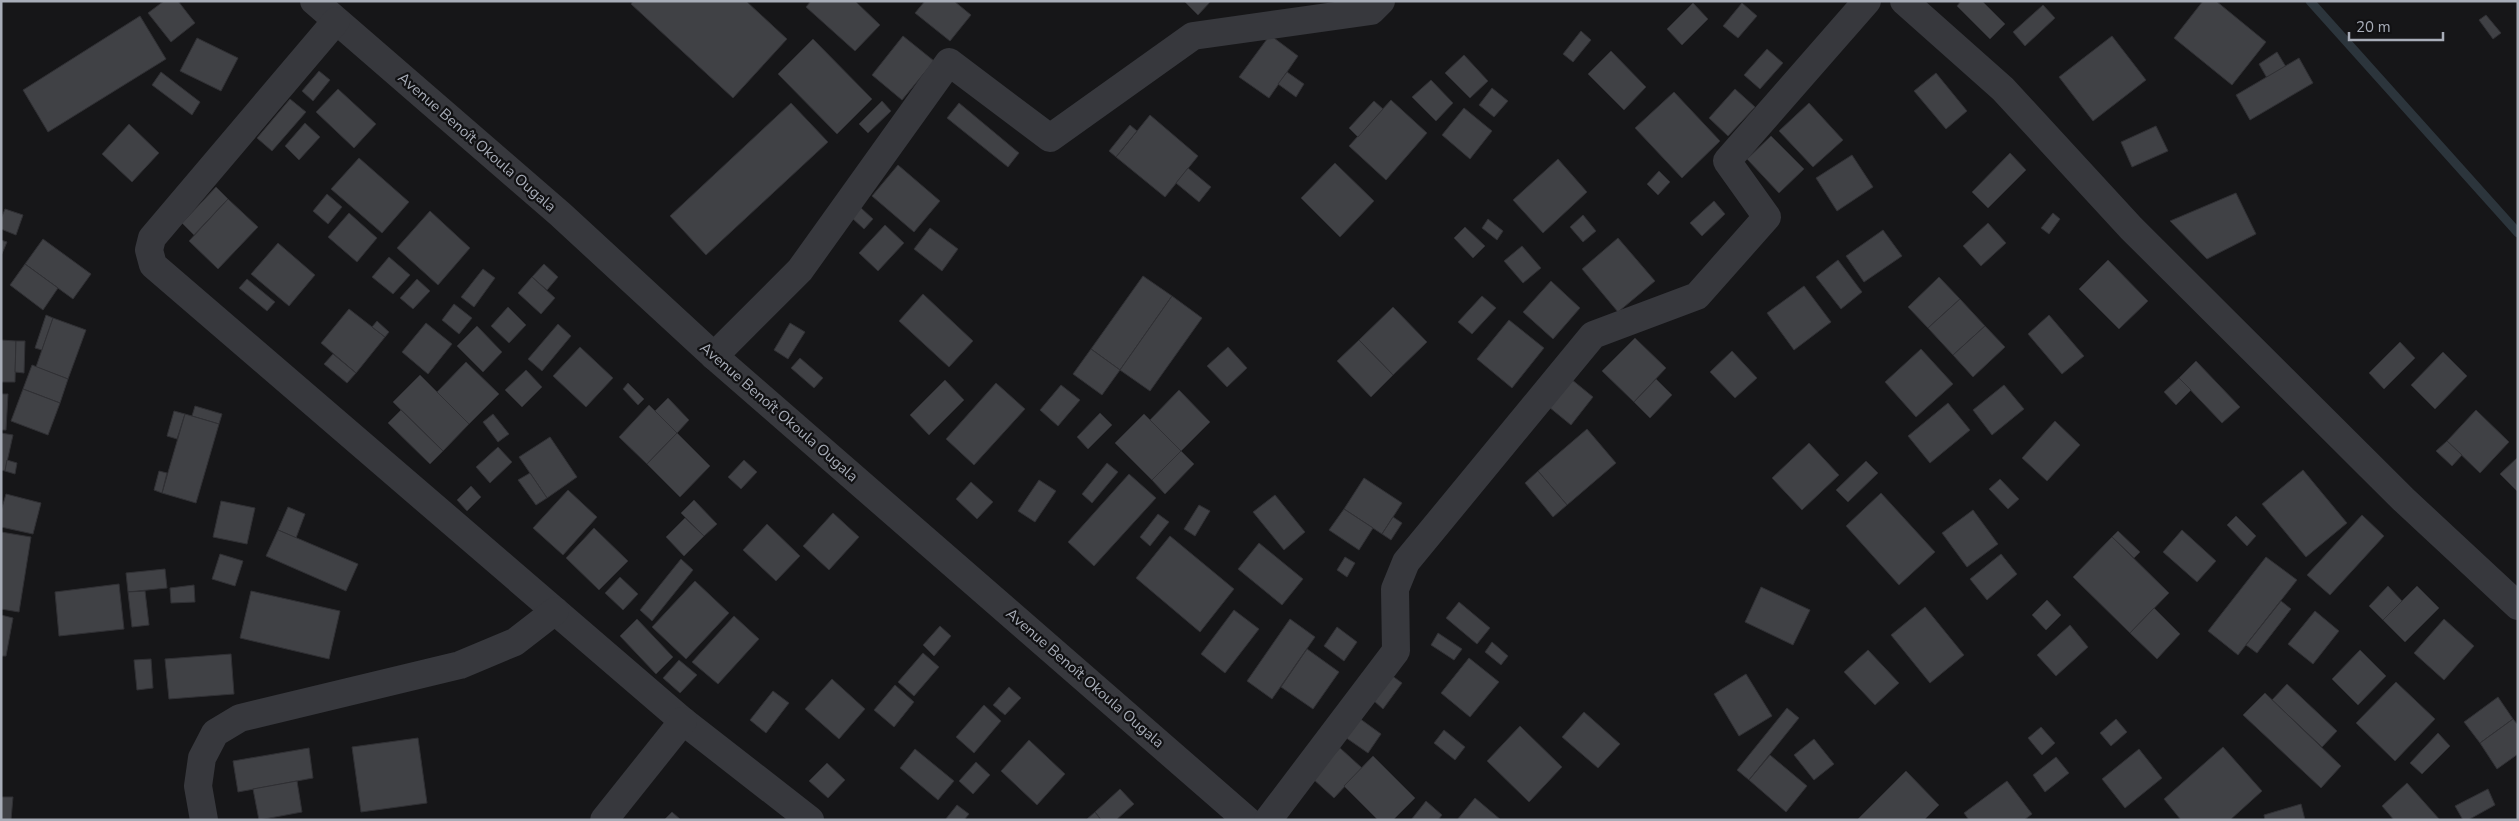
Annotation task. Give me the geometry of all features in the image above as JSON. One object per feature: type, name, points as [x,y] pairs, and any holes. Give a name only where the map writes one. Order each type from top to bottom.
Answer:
[{"type":"street","name":"Avenue Benoît Okoula Ougala","points":[[314,1],[560,214],[714,356],[1247,820]]},
{"type":"street","points":[[714,356],[800,270],[949,62],[1050,138],[1193,36],[1371,11],[1381,1]]},
{"type":"street","points":[[1268,820],[1396,651],[1395,589],[1406,562],[1593,335],[1696,296],[1767,217],[1727,161],[1867,1]]},
{"type":"street","points":[[1904,1],[2003,89],[2131,228],[2403,499],[2518,606]]},
{"type":"street","points":[[336,20],[152,238],[149,250],[153,265],[683,721],[810,820]]},
{"type":"street","points":[[204,820],[198,786],[202,758],[215,733],[240,718],[460,665],[515,642],[555,611]]},
{"type":"street","points":[[604,820],[683,721]]},
{"type":"building","points":[[164,1],[178,1],[195,23],[171,42],[148,13]]},
{"type":"building","points":[[633,1],[746,1],[787,39],[733,98],[631,4]]},
{"type":"building","points":[[811,1],[855,1],[880,25],[855,51],[806,7]]},
{"type":"building","points":[[925,1],[954,1],[971,15],[950,41],[915,13]]},
{"type":"building","points":[[1184,1],[1211,1],[1198,15]]},
{"type":"building","points":[[1961,1],[1982,1],[2005,24],[1990,39],[1957,6]]},
{"type":"building","points":[[2203,1],[2216,1],[2266,42],[2232,85],[2174,38]]},
{"type":"building","points":[[1693,3],[1708,19],[1682,45],[1667,29]]},
{"type":"building","points":[[1742,3],[1757,16],[1738,38],[1723,26]]},
{"type":"building","points":[[2043,5],[2055,18],[2025,46],[2013,32]]},
{"type":"building","points":[[2486,15],[2501,33],[2493,39],[2479,20]]},
{"type":"building","points":[[140,16],[166,59],[48,132],[23,90]]},
{"type":"building","points":[[1581,31],[1591,40],[1573,62],[1563,54]]},
{"type":"building","points":[[1270,35],[1298,56],[1269,98],[1239,77]]},
{"type":"building","points":[[903,36],[934,61],[902,100],[872,75]]},
{"type":"building","points":[[2112,36],[2146,80],[2093,121],[2059,77]]},
{"type":"building","points":[[197,38],[238,58],[221,91],[180,71]]},
{"type":"building","points":[[813,39],[872,99],[837,134],[778,74]]},
{"type":"building","points":[[1767,49],[1783,63],[1760,89],[1744,75]]},
{"type":"building","points":[[1611,51],[1646,87],[1624,110],[1588,74]]},
{"type":"building","points":[[2277,52],[2286,67],[2267,78],[2259,64]]},
{"type":"building","points":[[1464,55],[1488,81],[1470,98],[1445,73]]},
{"type":"building","points":[[2299,58],[2313,83],[2250,120],[2236,95]]},
{"type":"building","points":[[319,71],[330,80],[313,101],[302,91]]},
{"type":"building","points":[[161,72],[200,102],[192,115],[152,85]]},
{"type":"building","points":[[1287,72],[1304,84],[1296,97],[1278,84]]},
{"type":"building","points":[[1936,73],[1967,111],[1946,129],[1914,91]]},
{"type":"building","points":[[1431,80],[1453,103],[1436,121],[1412,97]]},
{"type":"building","points":[[1492,88],[1508,101],[1494,117],[1479,105]]},
{"type":"building","points":[[338,89],[376,124],[354,148],[316,112]]},
{"type":"building","points":[[1735,89],[1755,107],[1728,136],[1709,118]]},
{"type":"building","points":[[1674,92],[1720,141],[1682,178],[1635,128]]},
{"type":"building","points":[[290,99],[306,112],[272,151],[257,138]]},
{"type":"building","points":[[1391,100],[1427,133],[1386,180],[1349,146]]},
{"type":"building","points":[[882,101],[891,111],[868,133],[859,124]]},
{"type":"building","points":[[1374,101],[1383,109],[1358,137],[1349,128]]},
{"type":"building","points":[[791,103],[828,142],[706,255],[670,216]]},
{"type":"building","points":[[959,103],[1019,153],[1008,167],[947,118]]},
{"type":"building","points":[[1809,103],[1843,140],[1813,167],[1779,131]]},
{"type":"building","points":[[1464,108],[1492,131],[1470,159],[1442,135]]},
{"type":"building","points":[[1150,115],[1198,156],[1165,197],[1116,157]]},
{"type":"building","points":[[305,123],[320,137],[299,160],[285,146]]},
{"type":"building","points":[[129,124],[159,153],[132,182],[102,154]]},
{"type":"building","points":[[1130,125],[1137,131],[1116,157],[1109,151]]},
{"type":"building","points":[[2156,126],[2168,151],[2132,167],[2121,142]]},
{"type":"building","points":[[1771,136],[1804,169],[1779,193],[1747,159]]},
{"type":"building","points":[[2010,153],[2026,170],[1988,208],[1972,192]]},
{"type":"building","points":[[1852,155],[1873,187],[1837,211],[1816,178]]},
{"type":"building","points":[[359,158],[409,202],[382,233],[331,189]]},
{"type":"building","points":[[1558,159],[1587,192],[1543,233],[1513,200]]},
{"type":"building","points":[[1335,163],[1374,201],[1340,237],[1301,198]]},
{"type":"building","points":[[898,165],[940,201],[914,232],[872,196]]},
{"type":"building","points":[[1188,168],[1211,187],[1199,202],[1176,183]]},
{"type":"building","points":[[1659,171],[1670,182],[1658,195],[1647,184]]},
{"type":"building","points":[[216,187],[228,199],[194,235],[182,223]]},
{"type":"building","points":[[2236,193],[2256,234],[2207,259],[2170,221]]},
{"type":"building","points":[[327,194],[342,207],[328,224],[313,211]]},
{"type":"building","points":[[228,199],[258,227],[218,269],[189,241]]},
{"type":"building","points":[[1714,201],[1725,214],[1702,236],[1690,223]]},
{"type":"building","points":[[861,208],[873,219],[864,229],[852,218]]},
{"type":"building","points":[[5,209],[23,215],[16,235],[1,229],[1,219]]},
{"type":"building","points":[[430,211],[470,248],[438,285],[397,248]]},
{"type":"building","points":[[349,213],[377,238],[357,262],[328,237]]},
{"type":"building","points":[[2053,213],[2060,219],[2049,234],[2041,228]]},
{"type":"building","points":[[1583,215],[1596,231],[1583,242],[1570,227]]},
{"type":"building","points":[[1488,219],[1503,231],[1497,240],[1482,228]]},
{"type":"building","points":[[1988,223],[2006,243],[1981,266],[1963,246]]},
{"type":"building","points":[[885,225],[904,243],[878,271],[859,253]]},
{"type":"building","points":[[1465,227],[1485,246],[1473,258],[1454,238]]},
{"type":"building","points":[[930,228],[958,249],[942,271],[914,249]]},
{"type":"building","points":[[1883,230],[1902,256],[1864,282],[1846,256]]},
{"type":"building","points":[[1618,238],[1655,281],[1618,312],[1582,269]]},
{"type":"building","points":[[43,239],[91,274],[73,299],[25,264]]},
{"type":"building","points":[[1,240],[7,242],[1,256]]},
{"type":"building","points":[[278,243],[315,275],[289,306],[251,274]]},
{"type":"building","points":[[1522,246],[1541,268],[1523,283],[1504,261]]},
{"type":"building","points":[[389,257],[410,275],[393,294],[372,277]]},
{"type":"building","points":[[1838,260],[1862,292],[1841,309],[1816,277]]},
{"type":"building","points":[[2108,260],[2148,301],[2119,329],[2079,289]]},
{"type":"building","points":[[25,264],[58,288],[43,310],[10,285]]},
{"type":"building","points":[[544,264],[558,277],[547,290],[532,277]]},
{"type":"building","points":[[483,269],[495,278],[474,307],[461,297]]},
{"type":"building","points":[[1143,276],[1172,296],[1120,370],[1091,349]]},
{"type":"building","points":[[532,277],[555,298],[541,314],[518,293]]},
{"type":"building","points":[[1939,277],[1960,299],[1928,328],[1908,307]]},
{"type":"building","points":[[247,279],[275,302],[267,311],[239,288]]},
{"type":"building","points":[[417,279],[430,291],[413,309],[400,298]]},
{"type":"building","points":[[1551,281],[1580,308],[1553,339],[1523,312]]},
{"type":"building","points":[[1804,286],[1831,322],[1794,350],[1767,313]]},
{"type":"building","points":[[923,294],[973,341],[949,367],[899,321]]},
{"type":"building","points":[[1172,296],[1202,318],[1150,391],[1120,370]]},
{"type":"building","points":[[1482,296],[1496,308],[1472,334],[1458,322]]},
{"type":"building","points":[[1960,299],[1985,326],[1953,355],[1928,328]]},
{"type":"building","points":[[454,304],[472,318],[459,334],[442,320]]},
{"type":"building","points":[[508,307],[526,325],[509,343],[491,326]]},
{"type":"building","points":[[1393,307],[1427,342],[1393,375],[1359,340]]},
{"type":"building","points":[[349,309],[385,337],[356,373],[321,343]]},
{"type":"building","points":[[46,315],[53,318],[42,350],[35,348]]},
{"type":"building","points":[[2049,315],[2084,356],[2062,374],[2028,334]]},
{"type":"building","points":[[53,318],[86,330],[68,379],[36,367]]},
{"type":"building","points":[[1509,320],[1544,348],[1512,388],[1477,359]]},
{"type":"building","points":[[377,321],[389,332],[385,337],[372,327]]},
{"type":"building","points":[[426,323],[452,344],[428,374],[402,352]]},
{"type":"building","points":[[790,323],[805,332],[788,359],[774,350]]},
{"type":"building","points":[[558,324],[571,336],[542,371],[528,359]]},
{"type":"building","points":[[477,326],[502,352],[483,372],[457,346]]},
{"type":"building","points":[[1985,326],[2005,347],[1973,377],[1953,355]]},
{"type":"building","points":[[1635,338],[1666,368],[1634,402],[1602,371]]},
{"type":"building","points":[[1,340],[16,341],[15,382],[1,382]]},
{"type":"building","points":[[1359,340],[1393,375],[1371,397],[1337,361]]},
{"type":"building","points":[[16,341],[25,341],[24,373],[15,372]]},
{"type":"building","points":[[2400,342],[2415,358],[2384,389],[2369,373]]},
{"type":"building","points":[[580,347],[613,378],[586,407],[553,376]]},
{"type":"building","points":[[1228,347],[1247,368],[1227,387],[1207,366]]},
{"type":"building","points":[[1091,349],[1120,370],[1102,395],[1073,374]]},
{"type":"building","points":[[1921,349],[1953,384],[1916,417],[1885,382]]},
{"type":"building","points":[[1732,351],[1757,378],[1735,398],[1710,372]]},
{"type":"building","points":[[2443,352],[2467,376],[2435,409],[2411,385]]},
{"type":"building","points":[[333,354],[356,373],[347,383],[324,364]]},
{"type":"building","points":[[800,358],[823,378],[814,388],[791,368]]},
{"type":"building","points":[[2196,361],[2240,407],[2222,423],[2179,378]]},
{"type":"building","points":[[466,362],[499,394],[469,424],[437,392]]},
{"type":"building","points":[[32,365],[68,379],[60,403],[23,389]]},
{"type":"building","points":[[526,370],[542,387],[522,407],[505,390]]},
{"type":"building","points":[[420,375],[469,424],[443,451],[393,402]]},
{"type":"building","points":[[2179,378],[2191,390],[2176,405],[2164,392]]},
{"type":"building","points":[[1571,379],[1593,397],[1571,425],[1549,407]]},
{"type":"building","points":[[1656,379],[1672,395],[1650,418],[1634,402]]},
{"type":"building","points":[[945,380],[964,400],[929,435],[910,415]]},
{"type":"building","points":[[628,383],[644,399],[638,405],[623,389]]},
{"type":"building","points":[[996,383],[1025,409],[974,465],[946,439]]},
{"type":"building","points":[[1061,385],[1080,400],[1058,426],[1040,410]]},
{"type":"building","points":[[2004,385],[2024,409],[1992,435],[1973,410]]},
{"type":"building","points":[[23,389],[60,403],[48,435],[11,421]]},
{"type":"building","points":[[1179,390],[1210,422],[1181,451],[1150,420]]},
{"type":"building","points":[[1,394],[8,394],[6,430],[1,430]]},
{"type":"building","points":[[668,398],[689,420],[677,433],[655,411]]},
{"type":"building","points":[[1948,403],[1970,430],[1930,463],[1908,436]]},
{"type":"building","points":[[649,405],[677,433],[647,464],[619,437]]},
{"type":"building","points":[[195,406],[222,414],[219,424],[192,416]]},
{"type":"building","points":[[401,410],[443,451],[430,464],[388,423]]},
{"type":"building","points":[[2476,410],[2509,442],[2480,473],[2447,441]]},
{"type":"building","points":[[174,411],[185,414],[177,439],[167,436]]},
{"type":"building","points":[[1100,413],[1112,425],[1088,449],[1077,437]]},
{"type":"building","points":[[185,414],[219,424],[196,503],[162,493]]},
{"type":"building","points":[[493,414],[509,434],[498,442],[483,422]]},
{"type":"building","points":[[1144,414],[1181,451],[1152,480],[1115,443]]},
{"type":"building","points":[[2055,421],[2080,445],[2047,481],[2022,458]]},
{"type":"building","points":[[1587,429],[1616,463],[1567,505],[1538,471]]},
{"type":"building","points":[[1,433],[13,435],[5,471],[1,470]]},
{"type":"building","points":[[677,433],[710,466],[680,497],[647,464]]},
{"type":"building","points":[[550,437],[577,477],[547,498],[519,457]]},
{"type":"building","points":[[2447,441],[2462,455],[2452,466],[2436,451]]},
{"type":"building","points":[[1809,443],[1839,475],[1802,510],[1772,478]]},
{"type":"building","points":[[498,447],[512,462],[490,483],[476,467]]},
{"type":"building","points":[[1181,451],[1194,464],[1165,494],[1152,480]]},
{"type":"building","points":[[2518,457],[2518,492],[2500,474]]},
{"type":"building","points":[[7,460],[17,463],[15,474],[5,471]]},
{"type":"building","points":[[744,460],[757,472],[741,489],[728,477]]},
{"type":"building","points":[[1866,461],[1878,473],[1848,502],[1836,490]]},
{"type":"building","points":[[1107,463],[1118,472],[1092,503],[1082,494]]},
{"type":"building","points":[[2303,470],[2347,523],[2306,557],[2262,504]]},
{"type":"building","points":[[159,471],[167,473],[162,493],[154,490]]},
{"type":"building","points":[[1538,471],[1567,505],[1553,517],[1525,483]]},
{"type":"building","points":[[530,473],[547,498],[536,505],[518,480]]},
{"type":"building","points":[[1129,474],[1156,498],[1094,566],[1068,542]]},
{"type":"building","points":[[1364,478],[1402,503],[1382,534],[1344,509]]},
{"type":"building","points":[[2000,479],[2019,499],[2008,509],[1989,489]]},
{"type":"building","points":[[1039,480],[1056,491],[1035,522],[1018,511]]},
{"type":"building","points":[[971,482],[993,502],[977,519],[956,499]]},
{"type":"building","points":[[471,486],[481,497],[467,511],[457,500]]},
{"type":"building","points":[[568,490],[597,517],[563,555],[533,528]]},
{"type":"building","points":[[1881,493],[1935,552],[1899,585],[1846,526]]},
{"type":"building","points":[[6,494],[41,503],[33,534],[1,527],[1,511]]},
{"type":"building","points":[[1275,495],[1305,532],[1284,550],[1253,512]]},
{"type":"building","points":[[694,500],[717,524],[704,536],[681,513]]},
{"type":"building","points":[[221,501],[255,508],[247,544],[213,537]]},
{"type":"building","points":[[1199,505],[1210,511],[1195,536],[1184,529]]},
{"type":"building","points":[[288,507],[305,514],[296,538],[278,530]]},
{"type":"building","points":[[1344,509],[1373,528],[1359,550],[1329,530]]},
{"type":"building","points":[[1973,510],[1998,544],[1967,567],[1942,533]]},
{"type":"building","points":[[833,513],[859,537],[829,570],[803,546]]},
{"type":"building","points":[[1158,514],[1169,522],[1150,546],[1140,537]]},
{"type":"building","points":[[2362,515],[2384,536],[2330,595],[2307,575]]},
{"type":"building","points":[[2236,516],[2256,536],[2247,546],[2227,525]]},
{"type":"building","points":[[1393,517],[1402,523],[1391,540],[1382,534]]},
{"type":"building","points":[[685,518],[704,536],[684,556],[666,537]]},
{"type":"building","points":[[767,524],[800,556],[776,581],[743,550]]},
{"type":"building","points":[[594,528],[628,561],[599,590],[566,558]]},
{"type":"building","points":[[278,530],[358,564],[346,591],[266,556]]},
{"type":"building","points":[[2182,530],[2216,561],[2197,582],[2163,552]]},
{"type":"building","points":[[2118,531],[2140,552],[2134,558],[2112,537]]},
{"type":"building","points":[[1,532],[31,537],[19,612],[1,609]]},
{"type":"building","points":[[1170,536],[1234,589],[1200,632],[1136,578]]},
{"type":"building","points":[[2112,537],[2169,593],[2130,633],[2073,577]]},
{"type":"building","points":[[1259,543],[1303,579],[1282,605],[1238,569]]},
{"type":"building","points":[[220,554],[243,561],[235,586],[212,579]]},
{"type":"building","points":[[2001,554],[2017,574],[1987,600],[1970,579]]},
{"type":"building","points":[[1345,557],[1355,563],[1347,577],[1337,570]]},
{"type":"building","points":[[2266,557],[2297,580],[2238,655],[2208,631]]},
{"type":"building","points":[[681,559],[693,570],[652,621],[640,610]]},
{"type":"building","points":[[165,569],[167,588],[128,592],[126,573]]},
{"type":"building","points":[[620,577],[638,594],[623,610],[605,593]]},
{"type":"building","points":[[695,581],[729,613],[686,659],[652,627]]},
{"type":"building","points":[[119,584],[124,629],[59,636],[55,592]]},
{"type":"building","points":[[194,585],[195,602],[171,603],[170,588]]},
{"type":"building","points":[[2388,586],[2402,601],[2383,620],[2369,606]]},
{"type":"building","points":[[2417,586],[2439,608],[2405,642],[2383,620]]},
{"type":"building","points":[[1761,587],[1810,610],[1793,645],[1745,622]]},
{"type":"building","points":[[145,591],[149,625],[132,627],[128,592]]},
{"type":"building","points":[[251,591],[340,611],[329,659],[240,638]]},
{"type":"building","points":[[2047,600],[2061,615],[2046,630],[2032,615]]},
{"type":"building","points":[[2281,601],[2291,609],[2257,653],[2246,645]]},
{"type":"building","points":[[1459,602],[1490,628],[1477,644],[1446,618]]},
{"type":"building","points":[[1925,607],[1964,655],[1930,683],[1891,635]]},
{"type":"building","points":[[2154,608],[2180,634],[2157,659],[2130,633]]},
{"type":"building","points":[[1234,610],[1259,629],[1225,673],[1201,654]]},
{"type":"building","points":[[2315,611],[2339,631],[2313,664],[2288,644]]},
{"type":"building","points":[[1,615],[13,618],[6,656],[1,656]]},
{"type":"building","points":[[734,616],[759,639],[718,684],[692,662]]},
{"type":"building","points":[[637,619],[673,657],[656,674],[620,636]]},
{"type":"building","points":[[1290,619],[1315,637],[1272,699],[1247,681]]},
{"type":"building","points":[[2444,619],[2474,646],[2444,680],[2414,653]]},
{"type":"building","points":[[2070,625],[2088,647],[2056,676],[2037,655]]},
{"type":"building","points":[[940,626],[951,636],[934,656],[923,645]]},
{"type":"building","points":[[1337,627],[1357,642],[1344,661],[1324,646]]},
{"type":"building","points":[[1438,633],[1462,649],[1454,660],[1431,645]]},
{"type":"building","points":[[1492,642],[1508,656],[1501,665],[1485,652]]},
{"type":"building","points":[[1307,649],[1339,672],[1313,709],[1281,687]]},
{"type":"building","points":[[1868,650],[1899,683],[1875,705],[1844,672]]},
{"type":"building","points":[[2360,650],[2386,676],[2358,705],[2332,679]]},
{"type":"building","points":[[923,653],[939,667],[914,696],[898,682]]},
{"type":"building","points":[[231,654],[234,694],[169,699],[165,659]]},
{"type":"building","points":[[1469,658],[1499,682],[1470,717],[1441,693]]},
{"type":"building","points":[[151,659],[153,688],[137,690],[134,660]]},
{"type":"building","points":[[679,660],[697,675],[680,693],[663,678]]},
{"type":"building","points":[[1746,674],[1772,716],[1739,736],[1714,694]]},
{"type":"building","points":[[1391,675],[1402,683],[1383,709],[1373,700]]},
{"type":"building","points":[[832,679],[865,709],[839,739],[805,709]]},
{"type":"building","points":[[2396,682],[2435,719],[2395,761],[2356,723]]},
{"type":"building","points":[[2287,684],[2337,731],[2322,747],[2272,700]]},
{"type":"building","points":[[895,685],[914,702],[894,727],[874,710]]},
{"type":"building","points":[[1009,687],[1021,698],[1005,715],[993,705]]},
{"type":"building","points":[[773,691],[789,703],[766,733],[750,720]]},
{"type":"building","points":[[2265,693],[2341,766],[2321,788],[2243,715]]},
{"type":"building","points":[[2498,697],[2513,719],[2480,743],[2464,722]]},
{"type":"building","points":[[984,705],[1001,721],[974,753],[956,737]]},
{"type":"building","points":[[1787,708],[1799,718],[1749,780],[1737,770]]},
{"type":"building","points":[[1584,712],[1620,744],[1598,768],[1562,737]]},
{"type":"building","points":[[1359,718],[1381,734],[1368,753],[1345,737]]},
{"type":"building","points":[[2116,719],[2127,732],[2111,746],[2100,733]]},
{"type":"building","points":[[2513,719],[2518,725],[2518,754],[2497,769],[2480,743]]},
{"type":"building","points":[[1520,726],[1562,767],[1529,802],[1487,761]]},
{"type":"building","points":[[2041,727],[2055,743],[2042,755],[2028,738]]},
{"type":"building","points":[[1444,730],[1465,747],[1455,760],[1434,743]]},
{"type":"building","points":[[2438,733],[2450,746],[2422,774],[2410,763]]},
{"type":"building","points":[[418,738],[427,803],[361,812],[352,747]]},
{"type":"building","points":[[1814,739],[1834,764],[1814,780],[1794,755]]},
{"type":"building","points":[[1029,740],[1065,774],[1037,805],[1001,771]]},
{"type":"building","points":[[2223,747],[2262,791],[2230,820],[2181,820],[2164,799]]},
{"type":"building","points":[[309,748],[313,778],[238,792],[233,761]]},
{"type":"building","points":[[1340,748],[1362,768],[1334,798],[1312,778]]},
{"type":"building","points":[[915,749],[954,781],[938,800],[900,768]]},
{"type":"building","points":[[2139,749],[2162,778],[2125,808],[2102,779]]},
{"type":"building","points":[[1770,755],[1807,786],[1786,812],[1749,780]]},
{"type":"building","points":[[1373,756],[1415,798],[1393,820],[1378,820],[1344,786]]},
{"type":"building","points":[[2056,757],[2069,773],[2045,792],[2033,775]]},
{"type":"building","points":[[976,762],[990,775],[973,794],[959,781]]},
{"type":"building","points":[[827,763],[845,780],[828,798],[809,781]]},
{"type":"building","points":[[1906,771],[1939,805],[1924,820],[1857,820]]},
{"type":"building","points":[[297,781],[302,812],[259,820],[253,789]]},
{"type":"building","points":[[2007,781],[2032,814],[2024,820],[1969,820],[1964,813]]},
{"type":"building","points":[[2407,783],[2440,820],[2394,820],[2382,806]]},
{"type":"building","points":[[1120,789],[1134,804],[1116,820],[1101,820],[1095,812]]},
{"type":"building","points":[[2488,789],[2495,805],[2468,820],[2463,820],[2455,806]]},
{"type":"building","points":[[1,797],[13,797],[11,820],[1,820]]},
{"type":"building","points":[[1475,798],[1501,820],[1457,820]]},
{"type":"building","points":[[1426,801],[1442,815],[1438,820],[1411,820]]},
{"type":"building","points":[[2301,804],[2305,820],[2265,820],[2264,815]]},
{"type":"building","points":[[957,805],[969,814],[964,820],[945,820]]},
{"type":"building","points":[[672,812],[681,820],[664,820]]},
{"type":"building","points":[[1095,812],[1101,820],[1086,820]]},
{"type":"waterway","points":[[2310,1],[2518,233]]}]
